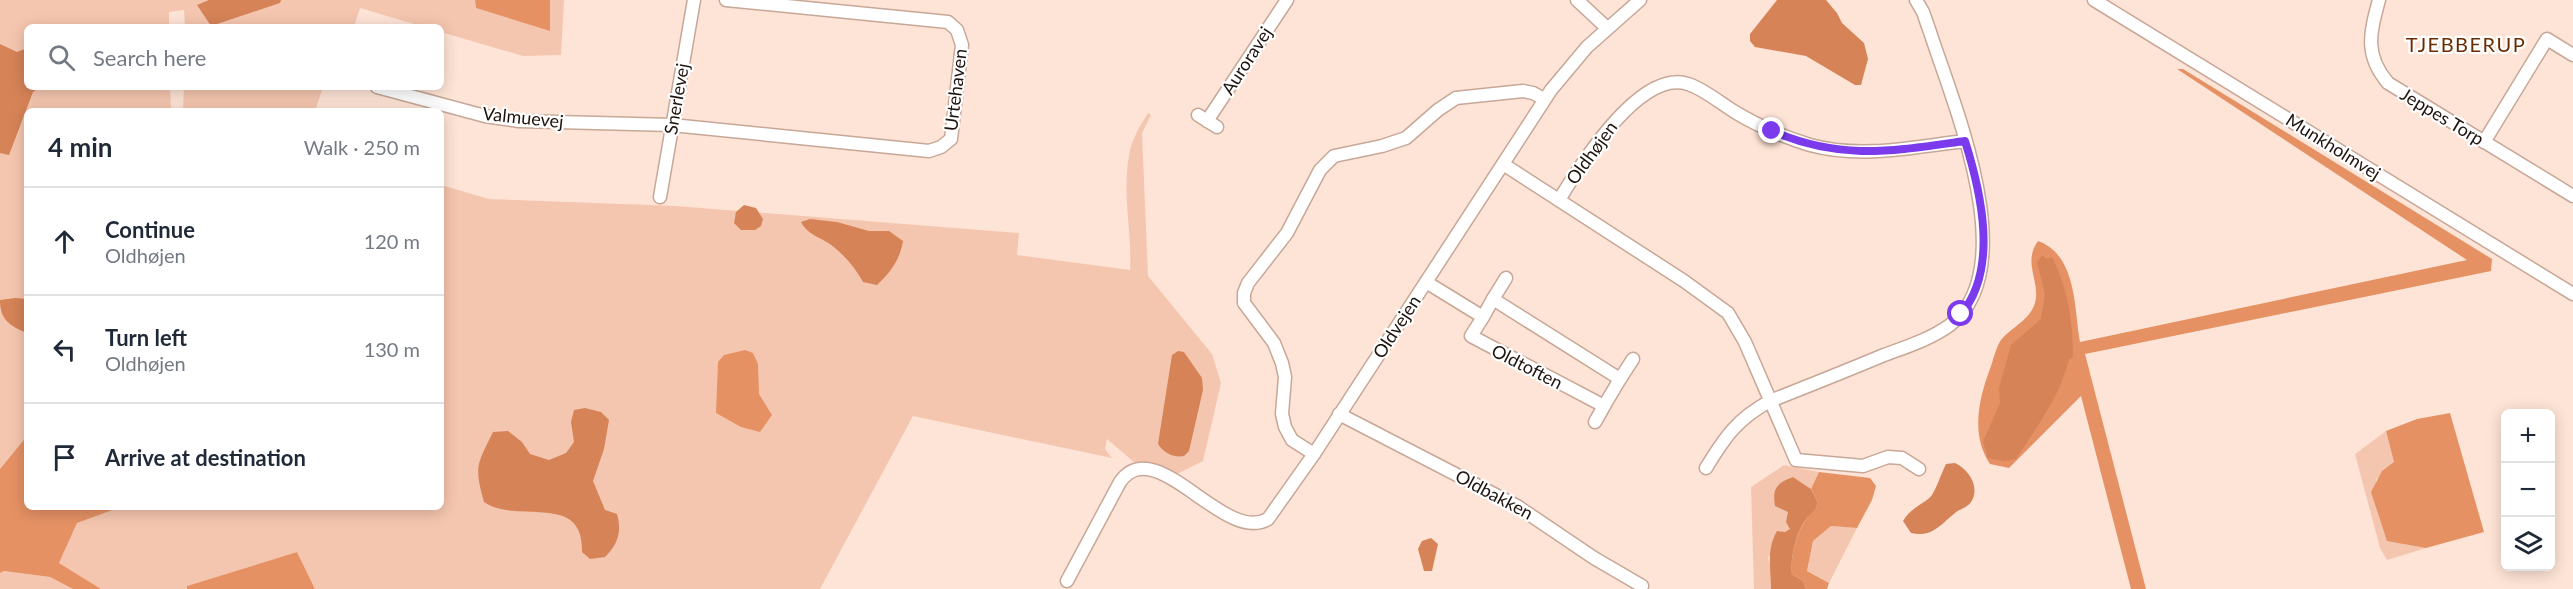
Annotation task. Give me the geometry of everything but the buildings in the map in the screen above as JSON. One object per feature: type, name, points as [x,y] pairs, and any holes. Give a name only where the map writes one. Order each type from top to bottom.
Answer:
[{"type":"street","name":"Snerlevej","points":[[660,197],[694,0]]},
{"type":"street","name":"Urtehaven","points":[[672,125],[929,151],[941,147],[951,139],[963,45],[957,30],[948,22],[726,0]]},
{"type":"street","name":"Auroravej","points":[[1207,121],[1287,0]]},
{"type":"street","points":[[1577,0],[1607,28]]},
{"type":"street","name":"Oldvejen","points":[[1064,586],[1115,489],[1130,471],[1140,468],[1149,470],[1180,484],[1232,518],[1247,524],[1258,523],[1272,514],[1314,454],[1544,99],[1574,60],[1640,0]]},
{"type":"street","points":[[1706,468],[1734,426],[1748,413],[1770,401],[1936,333],[1952,324],[1966,308],[1980,280],[1983,245],[1978,188],[1927,22],[1916,0]]},
{"type":"street","name":"Munkholmvej","points":[[2094,0],[2573,294]]},
{"type":"street","name":"Jeppes Torp","points":[[2379,0],[2372,30],[2371,50],[2373,61],[2392,87],[2573,196]]},
{"type":"street","points":[[2484,142],[2547,39],[2573,55]]},
{"type":"street","name":"Oldhøjen","points":[[1559,200],[1600,138],[1618,117],[1651,92],[1670,83],[1691,85],[1762,127],[1824,148],[1846,152],[1878,152],[1965,141]]},
{"type":"street","name":"Valmuevej","points":[[389,90],[502,119],[672,125]]},
{"type":"street","points":[[1314,454],[1292,440],[1285,428],[1282,414],[1285,377],[1282,363],[1274,343],[1249,313],[1244,299],[1248,283],[1296,219],[1325,162],[1337,154],[1382,146],[1406,138],[1438,110],[1456,98],[1523,91],[1544,99]]},
{"type":"street","name":"Oldhøjen","points":[[1503,164],[1721,307],[1737,326],[1794,457],[1799,462],[1863,466],[1888,458],[1902,458],[1919,469]]},
{"type":"street","points":[[1493,299],[1506,278]]},
{"type":"street","points":[[1426,282],[1483,317]]},
{"type":"street","name":"Oldtoften","points":[[1604,406],[1472,337],[1493,299],[1620,379]]},
{"type":"street","points":[[1595,422],[1634,359]]},
{"type":"street","name":"Oldbakken","points":[[1339,414],[1517,506],[1641,588],[1648,574]]},
{"type":"shaded area","points":[[0,0],[475,0],[476,8],[550,30],[550,0],[564,0],[561,55],[523,56],[444,33],[444,24],[414,24],[360,8],[355,24],[185,24],[184,10],[169,12],[169,24],[24,24],[24,90],[170,90],[171,108],[24,108],[24,440],[0,469]]},
{"type":"shaded area","points":[[209,0],[281,0],[280,3],[217,24],[210,24],[197,5]]},
{"type":"shaded area","points":[[475,0],[550,0],[550,31],[476,8]]},
{"type":"shaded area","points":[[1777,0],[1826,0],[1842,23],[1864,43],[1868,59],[1861,85],[1855,85],[1806,56],[1755,47],[1750,41],[1750,34]]},
{"type":"shaded area","points":[[0,44],[17,52],[24,49],[24,90],[36,90],[27,108],[24,108],[24,116],[9,155],[0,153]]},
{"type":"shaded area","points":[[2177,69],[2183,69],[2492,259],[2491,271],[2085,354],[2146,589],[2131,589],[2081,396],[2009,468],[1990,464],[1980,441],[1978,428],[1980,403],[1996,349],[2005,335],[2025,319],[2035,303],[2036,288],[2032,257],[2038,241],[2051,248],[2067,270],[2080,342],[2467,260]]},
{"type":"shaded area","points":[[184,90],[322,90],[316,108],[183,108]]},
{"type":"shaded area","points":[[1148,113],[1151,115],[1142,133],[1148,276],[1212,354],[1221,383],[1203,461],[1175,475],[1154,465],[1135,463],[1107,439],[1105,449],[1112,458],[913,416],[820,589],[315,589],[297,552],[187,586],[187,589],[101,589],[59,563],[77,523],[113,510],[444,510],[444,186],[489,199],[676,206],[1019,233],[1017,255],[1130,270],[1126,184],[1129,156],[1136,133]]},
{"type":"shaded area","points":[[744,205],[756,208],[763,219],[761,226],[755,230],[741,230],[734,223],[736,212]]},
{"type":"shaded area","points":[[810,219],[837,222],[869,231],[889,231],[903,241],[900,254],[890,271],[877,285],[863,282],[851,264],[839,252],[804,227],[801,222]]},
{"type":"shaded area","points":[[2043,255],[2046,259],[2052,257],[2066,293],[2071,318],[2073,357],[2069,359],[2060,385],[2047,411],[2016,459],[2004,461],[1988,458],[1983,442],[2000,403],[1999,388],[2011,345],[2041,319],[2045,294],[2037,262]]},
{"type":"shaded area","points":[[24,299],[24,332],[7,321],[0,307],[0,300]]},
{"type":"shaded area","points":[[745,350],[753,353],[758,364],[759,394],[772,415],[760,432],[741,427],[716,413],[718,362],[724,355]]},
{"type":"shaded area","points":[[1178,351],[1184,352],[1202,378],[1203,390],[1189,451],[1184,456],[1169,454],[1158,444],[1172,355]]},
{"type":"shaded area","points":[[585,408],[601,412],[609,420],[604,449],[593,481],[605,510],[617,514],[619,526],[616,542],[605,557],[590,559],[582,552],[580,533],[572,522],[561,515],[514,511],[484,502],[478,473],[480,459],[493,432],[508,431],[522,442],[530,454],[549,460],[566,453],[574,442],[571,422],[574,410]]},
{"type":"shaded area","points":[[2450,413],[2484,532],[2426,548],[2387,541],[2371,492],[2382,471],[2394,462],[2386,431],[2417,419]]},
{"type":"shaded area","points":[[2386,431],[2394,462],[2376,480],[2387,540],[2426,548],[2387,560],[2380,548],[2355,454]]},
{"type":"shaded area","points":[[24,440],[24,510],[113,510],[77,523],[59,563],[101,589],[73,589],[50,577],[4,571],[0,573],[0,469]]},
{"type":"shaded area","points":[[1955,463],[1972,479],[1975,490],[1971,502],[1930,532],[1911,533],[1903,521],[1910,512],[1932,495],[1946,464]]},
{"type":"shaded area","points":[[1784,465],[1819,472],[1811,489],[1793,477],[1788,512],[1790,529],[1785,532],[1768,558],[1772,572],[1771,589],[1754,589],[1751,487]]},
{"type":"shaded area","points":[[1819,472],[1870,478],[1876,486],[1872,500],[1857,528],[1831,526],[1813,541],[1807,571],[1829,583],[1827,589],[1806,589],[1803,581],[1792,574],[1792,560],[1800,530],[1818,503],[1811,489]]},
{"type":"shaded area","points":[[1793,477],[1811,489],[1818,503],[1803,523],[1793,553],[1792,574],[1803,581],[1806,589],[1771,589],[1771,545],[1777,531],[1785,532],[1790,529],[1786,522],[1788,512],[1775,506],[1774,495],[1779,484]]},
{"type":"shaded area","points":[[1831,526],[1857,528],[1829,583],[1807,571],[1813,541]]},
{"type":"shaded area","points":[[1431,538],[1438,544],[1432,571],[1424,571],[1418,549],[1422,541]]},
{"type":"shaded area","points":[[297,552],[315,589],[187,589],[187,586]]},
{"type":"shaded area","points":[[4,571],[50,577],[73,589],[0,589],[0,573]]},
{"type":"district","name":"TJEBBERUP","points":[[2466,45]]},
{"type":"route","points":[[1772,131],[1811,145],[1858,152],[1883,152],[1965,141],[1978,188],[1983,245],[1982,269],[1978,285],[1961,314]]}]
